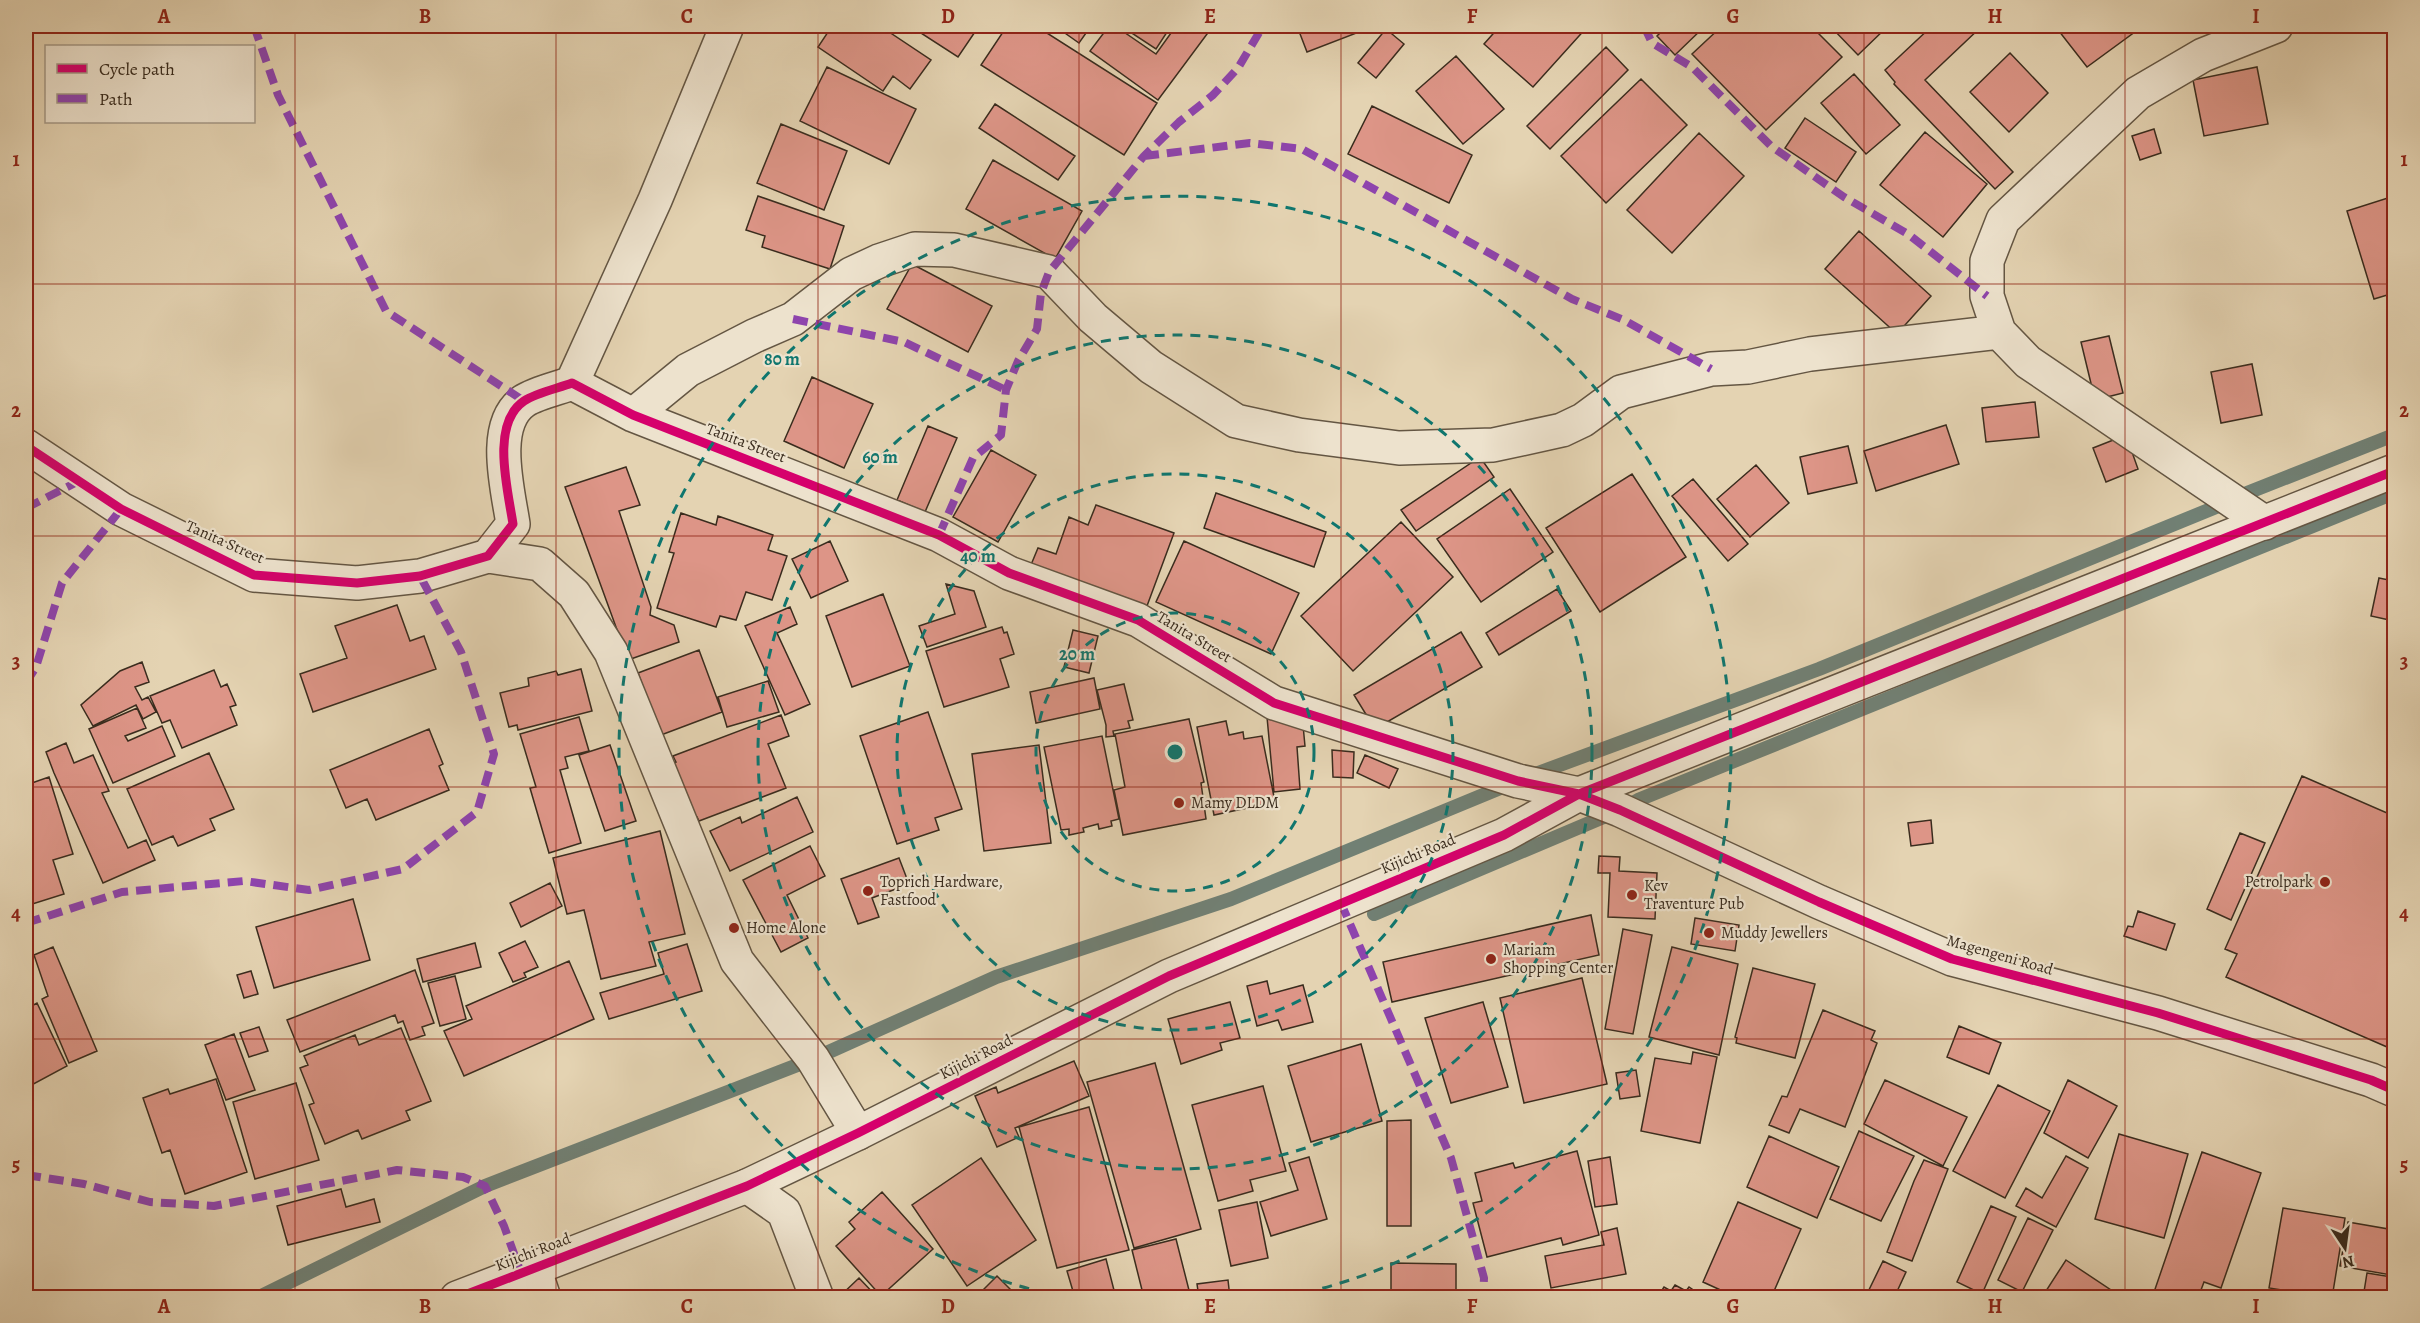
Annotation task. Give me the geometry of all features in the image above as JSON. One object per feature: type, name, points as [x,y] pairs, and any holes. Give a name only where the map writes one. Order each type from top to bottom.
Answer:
[{"type":"street","points":[[488,556],[513,525],[504,465],[505,424],[524,401],[572,383],[655,200],[727,26]]},
{"type":"street","points":[[2265,523],[2028,363],[2000,332],[1987,296],[1987,261],[2003,220],[2138,93],[2203,55],[2276,26]]},
{"type":"street","points":[[633,415],[688,370],[793,318],[851,274],[879,261],[915,249],[954,250],[1049,272],[1094,318],[1151,367],[1236,421],[1299,435],[1399,448],[1493,445],[1562,430],[1583,420],[1621,392],[1711,369],[1748,367],[1810,354],[2000,332]]},
{"type":"street","name":"Tanita Street","points":[[572,383],[633,415],[939,535],[1009,573],[1138,620],[1274,703],[1518,781],[1579,794]]},
{"type":"street","name":"Tanita Street","points":[[26,446],[121,509],[254,575],[357,583],[420,576],[488,556]]},
{"type":"street","name":"Kijichi Road","points":[[457,1298],[539,1283],[858,1134],[1169,976],[1504,835],[1579,794],[2394,471]]},
{"type":"street","points":[[488,556],[540,564],[574,594],[611,652],[737,961],[813,1059],[858,1134]]},
{"type":"street","name":"Magengeni Road","points":[[1579,794],[1620,810],[1819,902],[1952,959],[2158,1013],[2371,1080],[2394,1090]]},
{"type":"street","points":[[747,1186],[784,1212],[817,1298]]},
{"type":"building","points":[[832,26],[880,26],[931,60],[910,89],[893,76],[883,91],[818,47]]},
{"type":"building","points":[[910,26],[979,26],[958,57]]},
{"type":"building","points":[[1007,26],[1036,26],[1157,103],[1124,155],[981,65]]},
{"type":"building","points":[[1055,26],[1091,26],[1079,43]]},
{"type":"building","points":[[1109,26],[1115,26],[1156,54],[1176,26],[1213,26],[1158,100],[1090,51]]},
{"type":"building","points":[[1121,26],[1171,26],[1156,49]]},
{"type":"building","points":[[1297,26],[1365,26],[1367,29],[1307,52]]},
{"type":"building","points":[[1470,26],[1484,26],[1477,33]]},
{"type":"building","points":[[1500,26],[1588,26],[1533,87],[1484,44]]},
{"type":"building","points":[[1667,26],[1705,26],[1675,55],[1657,36]]},
{"type":"building","points":[[1722,26],[1811,26],[1842,57],[1766,130],[1692,54]]},
{"type":"building","points":[[1830,26],[1888,26],[1858,55]]},
{"type":"building","points":[[1932,26],[1982,26],[1925,80],[2013,172],[1995,189],[1894,84],[1895,82],[1885,70]]},
{"type":"building","points":[[2055,26],[2143,26],[2087,67]]},
{"type":"building","points":[[1386,29],[1404,44],[1376,78],[1358,63]]},
{"type":"building","points":[[1606,47],[1628,70],[1550,149],[1527,126]]},
{"type":"building","points":[[2010,53],[2048,93],[2009,132],[1970,92]]},
{"type":"building","points":[[1456,56],[1504,109],[1463,144],[1416,91]]},
{"type":"building","points":[[827,67],[916,109],[889,164],[800,121]]},
{"type":"building","points":[[2257,67],[2268,124],[2204,136],[2193,80]]},
{"type":"building","points":[[1854,74],[1900,125],[1866,154],[1821,103]]},
{"type":"building","points":[[1641,79],[1687,125],[1606,203],[1561,156]]},
{"type":"building","points":[[995,104],[1075,156],[1058,180],[979,128]]},
{"type":"building","points":[[1372,106],[1472,155],[1449,203],[1348,154]]},
{"type":"building","points":[[1805,118],[1856,152],[1836,182],[1785,148]]},
{"type":"building","points":[[781,124],[847,151],[824,210],[757,183]]},
{"type":"building","points":[[2154,129],[2161,153],[2140,160],[2132,136]]},
{"type":"building","points":[[1925,132],[1987,184],[1943,237],[1880,185]]},
{"type":"building","points":[[1699,133],[1744,176],[1672,253],[1627,210]]},
{"type":"building","points":[[993,160],[1082,211],[1055,259],[966,209]]},
{"type":"building","points":[[758,196],[844,226],[830,269],[762,247],[765,236],[746,230]]},
{"type":"building","points":[[2394,196],[2394,293],[2374,299],[2347,211]]},
{"type":"building","points":[[1859,231],[1931,296],[1897,334],[1825,269]]},
{"type":"building","points":[[912,264],[992,306],[968,352],[887,309]]},
{"type":"building","points":[[2109,336],[2123,393],[2095,400],[2081,342]]},
{"type":"building","points":[[2252,364],[2262,415],[2221,423],[2211,372]]},
{"type":"building","points":[[812,377],[873,404],[844,468],[784,441]]},
{"type":"building","points":[[2035,402],[2039,437],[1986,442],[1982,408]]},
{"type":"building","points":[[1946,425],[1959,464],[1876,491],[1864,451]]},
{"type":"building","points":[[928,426],[957,438],[925,512],[897,500]]},
{"type":"building","points":[[2126,435],[2138,469],[2106,482],[2093,448]]},
{"type":"building","points":[[1848,446],[1857,483],[1808,494],[1800,457]]},
{"type":"building","points":[[991,450],[1036,475],[998,542],[953,517]]},
{"type":"building","points":[[1480,457],[1494,477],[1416,531],[1401,510]]},
{"type":"building","points":[[1756,465],[1789,503],[1750,537],[1717,499]]},
{"type":"building","points":[[626,467],[640,505],[619,511],[651,607],[650,615],[674,625],[679,642],[628,660],[565,487]]},
{"type":"building","points":[[1632,474],[1686,557],[1600,612],[1546,528]]},
{"type":"building","points":[[1693,479],[1748,544],[1728,561],[1672,496]]},
{"type":"building","points":[[1510,489],[1553,552],[1481,602],[1437,539]]},
{"type":"building","points":[[1216,493],[1326,532],[1314,567],[1204,528]]},
{"type":"building","points":[[1096,505],[1174,533],[1144,614],[1028,572],[1038,548],[1056,554],[1069,517],[1088,525]]},
{"type":"building","points":[[681,513],[716,525],[718,516],[773,535],[768,550],[787,556],[772,600],[746,592],[736,620],[720,616],[716,627],[657,608],[674,553],[669,552]]},
{"type":"building","points":[[1401,522],[1453,577],[1353,671],[1301,616]]},
{"type":"building","points":[[830,541],[848,581],[811,598],[792,559]]},
{"type":"building","points":[[1184,541],[1299,593],[1271,654],[1156,602]]},
{"type":"building","points":[[2379,578],[2394,581],[2394,621],[2371,616]]},
{"type":"building","points":[[946,584],[974,591],[986,627],[927,647],[919,626],[955,614]]},
{"type":"building","points":[[1557,589],[1571,611],[1499,655],[1486,633]]},
{"type":"building","points":[[883,594],[910,666],[852,687],[826,616]]},
{"type":"building","points":[[397,605],[410,641],[424,636],[436,669],[313,712],[300,674],[347,658],[335,626]]},
{"type":"building","points":[[790,607],[797,624],[777,633],[810,704],[785,715],[745,626]]},
{"type":"building","points":[[1002,627],[1004,633],[1007,632],[1014,654],[1000,659],[1009,687],[944,707],[926,651]]},
{"type":"building","points":[[1073,630],[1098,636],[1089,673],[1064,667]]},
{"type":"building","points":[[1461,632],[1482,667],[1375,729],[1354,695]]},
{"type":"building","points":[[699,650],[722,712],[661,735],[638,673]]},
{"type":"building","points":[[142,662],[149,682],[135,687],[142,700],[148,697],[156,712],[143,719],[136,705],[93,726],[81,705],[120,671]]},
{"type":"building","points":[[581,669],[592,711],[518,730],[517,725],[509,727],[500,693],[529,686],[528,678],[556,671],[558,675]]},
{"type":"building","points":[[214,670],[221,687],[227,684],[236,705],[230,707],[237,725],[182,748],[170,720],[162,723],[150,696]]},
{"type":"building","points":[[1094,678],[1100,709],[1036,723],[1030,692]]},
{"type":"building","points":[[768,681],[779,712],[727,727],[718,697]]},
{"type":"building","points":[[1124,684],[1133,720],[1128,721],[1130,728],[1113,731],[1114,736],[1106,737],[1106,725],[1097,690]]},
{"type":"building","points":[[137,708],[146,728],[125,736],[128,741],[162,726],[175,756],[113,783],[89,729]]},
{"type":"building","points":[[928,712],[962,809],[935,818],[939,830],[897,844],[860,736]]},
{"type":"building","points":[[781,715],[789,736],[768,744],[786,788],[699,821],[697,817],[688,821],[668,765],[676,762],[673,756]]},
{"type":"building","points":[[579,717],[589,751],[565,757],[568,768],[560,770],[581,843],[549,853],[530,788],[536,787],[520,734]]},
{"type":"building","points":[[1267,717],[1303,725],[1305,746],[1297,747],[1300,789],[1274,792]]},
{"type":"building","points":[[1189,719],[1204,782],[1201,783],[1206,819],[1123,835],[1114,790],[1125,787],[1115,734]]},
{"type":"building","points":[[1226,721],[1229,735],[1243,732],[1244,739],[1262,736],[1275,802],[1214,815],[1197,727]]},
{"type":"building","points":[[429,729],[443,764],[439,766],[449,790],[376,820],[367,799],[346,808],[330,770]]},
{"type":"building","points":[[1102,736],[1119,819],[1111,821],[1112,826],[1099,829],[1098,824],[1083,828],[1084,832],[1069,835],[1069,829],[1061,830],[1044,747]]},
{"type":"building","points":[[66,743],[74,763],[93,755],[109,791],[102,793],[128,848],[146,840],[155,860],[103,883],[46,752]]},
{"type":"building","points":[[610,745],[636,821],[605,831],[579,755]]},
{"type":"building","points":[[1039,745],[1051,843],[984,851],[972,754]]},
{"type":"building","points":[[1332,750],[1354,752],[1353,778],[1333,777]]},
{"type":"building","points":[[209,753],[234,809],[210,819],[215,830],[178,846],[173,836],[152,845],[127,789]]},
{"type":"building","points":[[1365,755],[1398,769],[1389,788],[1357,773]]},
{"type":"building","name":"Petrolpark","points":[[2302,776],[2394,816],[2394,1050],[2226,977],[2237,954],[2225,949]]},
{"type":"building","points":[[49,777],[73,854],[53,860],[64,894],[26,906],[26,785]]},
{"type":"building","points":[[797,797],[813,832],[730,871],[710,831],[740,817],[742,823]]},
{"type":"building","points":[[1931,820],[1933,843],[1911,846],[1908,823]]},
{"type":"building","points":[[660,831],[685,934],[649,942],[656,966],[601,979],[584,910],[567,914],[553,858]]},
{"type":"building","points":[[2240,833],[2265,843],[2231,920],[2207,909]]},
{"type":"building","points":[[810,846],[825,876],[787,895],[808,938],[781,952],[743,880]]},
{"type":"building","name":"Kev Traventure Pub","points":[[1599,856],[1620,857],[1619,871],[1657,873],[1655,919],[1608,917],[1610,873],[1598,873]]},
{"type":"building","name":"Toprich Hardware, Fastfood","points":[[899,858],[909,884],[872,898],[879,917],[858,924],[841,879]]},
{"type":"building","points":[[550,883],[562,906],[521,927],[510,903]]},
{"type":"building","points":[[353,899],[370,960],[274,988],[256,927]]},
{"type":"building","points":[[2138,911],[2175,924],[2166,950],[2124,936],[2128,926],[2133,927]]},
{"type":"building","name":"Mariam Shopping Center","points":[[1591,915],[1599,955],[1392,1002],[1383,962]]},
{"type":"building","points":[[1695,918],[1739,925],[1735,951],[1691,944]]},
{"type":"building","points":[[1623,929],[1652,935],[1633,1034],[1605,1029]]},
{"type":"building","points":[[525,941],[538,967],[524,973],[526,977],[513,982],[499,953]]},
{"type":"building","points":[[475,943],[481,967],[423,982],[417,959]]},
{"type":"building","points":[[687,944],[702,991],[609,1019],[600,993],[664,974],[658,953]]},
{"type":"building","points":[[53,947],[97,1051],[69,1063],[42,999],[48,996],[34,955]]},
{"type":"building","points":[[1672,947],[1738,964],[1719,1055],[1649,1037]]},
{"type":"building","points":[[569,961],[594,1019],[464,1076],[444,1031],[472,1019],[466,1006]]},
{"type":"building","points":[[1753,968],[1815,984],[1795,1058],[1736,1043],[1737,1038],[1735,1037]]},
{"type":"building","points":[[415,970],[434,1023],[422,1027],[425,1035],[410,1040],[403,1021],[398,1023],[395,1015],[300,1052],[287,1020]]},
{"type":"building","points":[[251,971],[258,994],[244,998],[237,975]]},
{"type":"building","points":[[455,976],[466,1019],[440,1026],[428,983]]},
{"type":"building","points":[[1582,978],[1607,1084],[1524,1103],[1500,998]]},
{"type":"building","points":[[1267,981],[1270,994],[1303,985],[1313,1022],[1282,1030],[1278,1020],[1257,1026],[1247,986]]},
{"type":"building","points":[[1230,1002],[1240,1038],[1220,1043],[1222,1050],[1181,1064],[1168,1019]]},
{"type":"building","points":[[1483,1002],[1508,1087],[1451,1103],[1425,1018]]},
{"type":"building","points":[[37,1003],[67,1066],[26,1088],[26,1009]]},
{"type":"building","points":[[1823,1010],[1875,1031],[1871,1040],[1877,1043],[1845,1127],[1800,1109],[1789,1133],[1769,1125],[1782,1096],[1787,1097]]},
{"type":"building","points":[[1959,1026],[2001,1043],[1989,1074],[1947,1057]]},
{"type":"building","points":[[259,1027],[268,1051],[249,1057],[240,1033]]},
{"type":"building","points":[[401,1028],[431,1101],[406,1111],[410,1120],[362,1139],[358,1130],[325,1144],[309,1105],[314,1103],[300,1068],[308,1065],[304,1056],[355,1035],[359,1045]]},
{"type":"building","points":[[234,1034],[255,1090],[226,1100],[205,1045]]},
{"type":"building","points":[[1361,1044],[1382,1121],[1311,1142],[1288,1066]]},
{"type":"building","points":[[1693,1052],[1717,1057],[1700,1143],[1641,1131],[1655,1058],[1691,1064]]},
{"type":"building","points":[[1074,1061],[1089,1096],[1015,1128],[1019,1137],[997,1147],[975,1096],[996,1087],[998,1093]]},
{"type":"building","points":[[1155,1063],[1201,1229],[1134,1248],[1087,1082]]},
{"type":"building","points":[[1636,1070],[1640,1096],[1620,1099],[1616,1073]]},
{"type":"building","points":[[216,1079],[247,1172],[185,1194],[170,1150],[162,1153],[143,1098],[168,1089],[170,1094]]},
{"type":"building","points":[[1885,1080],[1967,1117],[1943,1166],[1864,1124]]},
{"type":"building","points":[[2068,1080],[2117,1106],[2088,1158],[2044,1133]]},
{"type":"building","points":[[296,1083],[319,1160],[255,1179],[233,1102]]},
{"type":"building","points":[[1998,1085],[2050,1111],[2005,1198],[1953,1171]]},
{"type":"building","points":[[1263,1086],[1286,1171],[1250,1180],[1253,1191],[1218,1201],[1192,1105]]},
{"type":"building","points":[[1089,1107],[1129,1250],[1057,1268],[1019,1127]]},
{"type":"building","points":[[1411,1120],[1411,1226],[1387,1226],[1387,1121]]},
{"type":"building","points":[[1859,1131],[1914,1156],[1881,1221],[1830,1199]]},
{"type":"building","points":[[2119,1134],[2188,1154],[2164,1238],[2095,1219]]},
{"type":"building","points":[[1769,1136],[1839,1167],[1817,1218],[1747,1187]]},
{"type":"building","points":[[1577,1151],[1599,1235],[1563,1245],[1561,1238],[1487,1257],[1473,1203],[1482,1201],[1475,1173],[1513,1163],[1515,1168]]},
{"type":"building","points":[[2202,1152],[2261,1173],[2221,1288],[2204,1282],[2198,1298],[2152,1298]]},
{"type":"building","points":[[2066,1156],[2088,1168],[2056,1227],[2016,1206],[2026,1188],[2042,1198]]},
{"type":"building","points":[[1309,1157],[1327,1219],[1271,1236],[1260,1202],[1298,1190],[1289,1163]]},
{"type":"building","points":[[1610,1157],[1617,1204],[1595,1207],[1588,1161]]},
{"type":"building","points":[[981,1158],[1036,1240],[967,1286],[912,1205]]},
{"type":"building","points":[[1924,1160],[1948,1169],[1912,1261],[1887,1252]]},
{"type":"building","points":[[341,1189],[346,1207],[374,1199],[380,1222],[288,1245],[277,1206]]},
{"type":"building","points":[[882,1192],[933,1249],[881,1296],[836,1246],[855,1229],[849,1222]]},
{"type":"building","points":[[1257,1202],[1268,1258],[1231,1266],[1219,1210]]},
{"type":"building","points":[[1738,1202],[1801,1229],[1771,1298],[1738,1298],[1703,1282]]},
{"type":"building","points":[[1991,1206],[2016,1217],[1982,1294],[1957,1282]]},
{"type":"building","points":[[2283,1208],[2345,1218],[2332,1298],[2269,1288]]},
{"type":"building","points":[[2028,1218],[2053,1230],[2022,1292],[1998,1280]]},
{"type":"building","points":[[2348,1222],[2394,1230],[2391,1275],[2340,1266]]},
{"type":"building","points":[[1617,1228],[1626,1274],[1551,1288],[1545,1256],[1604,1245],[1601,1232]]},
{"type":"building","points":[[1176,1239],[1191,1298],[1144,1298],[1132,1250]]},
{"type":"building","points":[[1106,1259],[1116,1298],[1075,1298],[1067,1271]]},
{"type":"building","points":[[2066,1260],[2123,1298],[2050,1298],[2044,1294]]},
{"type":"building","points":[[1883,1261],[1906,1272],[1894,1298],[1865,1298]]},
{"type":"building","points":[[1391,1263],[1456,1264],[1456,1298],[1391,1298]]},
{"type":"building","points":[[2367,1273],[2392,1277],[2389,1298],[2363,1298]]},
{"type":"building","points":[[997,1276],[1019,1298],[976,1297]]},
{"type":"building","points":[[859,1278],[878,1298],[838,1298]]},
{"type":"building","points":[[1228,1280],[1230,1298],[1199,1298],[1197,1284]]},
{"type":"building","points":[[1675,1285],[1686,1291],[1689,1287],[1705,1298],[1657,1298],[1664,1287],[1671,1291]]},
{"type":"waterway","points":[[2247,493],[2394,435]]},
{"type":"waterway","points":[[1374,914],[1620,810],[1638,800],[2394,493]]},
{"type":"waterway","points":[[1530,776],[1819,669],[2221,505]]},
{"type":"waterway","points":[[257,1298],[485,1186],[813,1059],[996,977],[1231,899],[1510,784]]},
{"type":"marked path","points":[[254,26],[278,95],[386,311],[524,401]]},
{"type":"marked path","points":[[939,535],[973,458],[1001,435],[1006,390],[1018,361],[1037,329],[1041,293],[1049,272],[1144,156],[1179,122],[1213,95],[1238,68],[1263,26]]},
{"type":"marked path","points":[[1644,26],[1652,43],[1692,67],[1771,146],[1844,197],[1908,234],[1987,296]]},
{"type":"marked path","points":[[1144,156],[1250,143],[1302,149],[1572,299],[1624,320],[1711,369]]},
{"type":"marked path","points":[[793,319],[904,342],[1006,390]]},
{"type":"marked path","points":[[26,508],[79,481]]},
{"type":"marked path","points":[[26,683],[36,667],[62,583],[121,509]]},
{"type":"marked path","points":[[26,923],[122,892],[244,881],[309,890],[403,869],[477,812],[494,754],[461,652],[420,576]]},
{"type":"marked path","points":[[1341,903],[1451,1158],[1484,1278],[1483,1298]]},
{"type":"marked path","points":[[26,1175],[84,1184],[150,1202],[214,1206],[397,1170],[463,1177],[485,1186],[504,1226],[521,1273]]},
{"type":"cycle path","points":[[26,446],[121,509],[254,575],[357,583],[420,576],[488,556],[513,524],[505,476],[504,441],[507,425],[514,411],[524,401],[572,383],[633,415],[939,535],[1009,573],[1138,620],[1274,703],[1518,781],[1579,794],[1620,810],[1819,902],[1952,959],[2158,1013],[2371,1080],[2394,1090]]},
{"type":"cycle path","points":[[457,1298],[747,1186],[858,1133],[1169,976],[1504,835],[1579,794],[2394,471]]},
{"type":"place","name":"Mamy DLDM","points":[[1179,803]]},
{"type":"place","name":"Petrolpark","points":[[2325,882]]},
{"type":"place","name":"Toprich Hardware, Fastfood","points":[[868,891]]},
{"type":"place","name":"Kev Traventure Pub","points":[[1632,895]]},
{"type":"place","name":"Home Alone","points":[[734,928]]},
{"type":"place","name":"Muddy Jewellers","points":[[1709,933]]},
{"type":"place","name":"Mariam Shopping Center","points":[[1491,959]]}]
